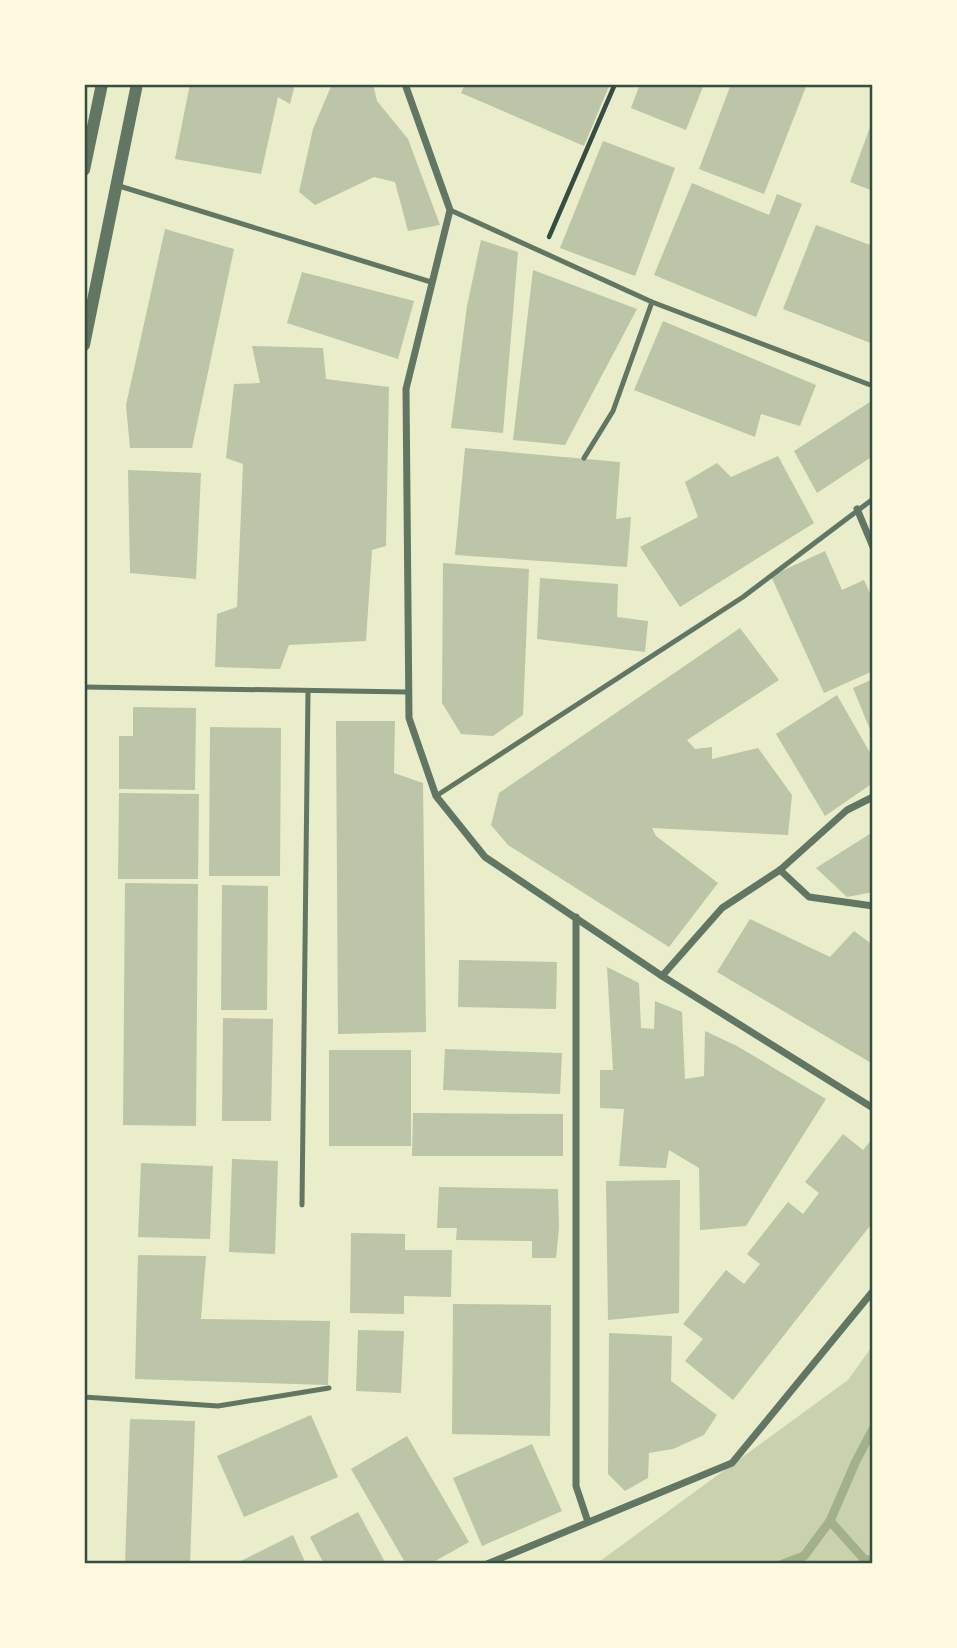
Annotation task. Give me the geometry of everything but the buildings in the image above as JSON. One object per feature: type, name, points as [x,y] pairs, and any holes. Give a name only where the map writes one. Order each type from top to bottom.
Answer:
[{"type":"street","points":[[84,170],[102,84]]},
{"type":"street","points":[[84,345],[137,84]]},
{"type":"street","points":[[405,84],[450,210],[406,389],[409,718],[436,796],[485,856],[662,976],[873,1108]]},
{"type":"street","points":[[858,509],[873,547]]},
{"type":"street","points":[[662,976],[722,908],[780,870],[847,810],[873,797]]},
{"type":"street","points":[[780,870],[809,897],[873,906]]},
{"type":"street","points":[[576,917],[576,1486],[588,1522]]},
{"type":"street","points":[[488,1564],[506,1560],[588,1522],[732,1463],[873,1292]]},
{"type":"lane","points":[[115,185],[431,282]]},
{"type":"lane","points":[[450,210],[652,302],[873,386]]},
{"type":"lane","points":[[584,458],[613,411],[652,302]]},
{"type":"lane","points":[[436,796],[743,597],[873,499]]},
{"type":"lane","points":[[84,687],[408,692]]},
{"type":"lane","points":[[302,1205],[308,691]]},
{"type":"lane","points":[[84,1397],[218,1406],[329,1388]]},
{"type":"path","points":[[542,254],[615,84]]},
{"type":"path","points":[[634,1564],[652,1564]]},
{"type":"green space","points":[[873,1345],[873,1564],[596,1564],[848,1380]]},
{"type":"waterway","points":[[783,1564],[804,1556],[830,1521],[873,1429]]},
{"type":"waterway","points":[[830,1521],[864,1559],[873,1561]]}]
